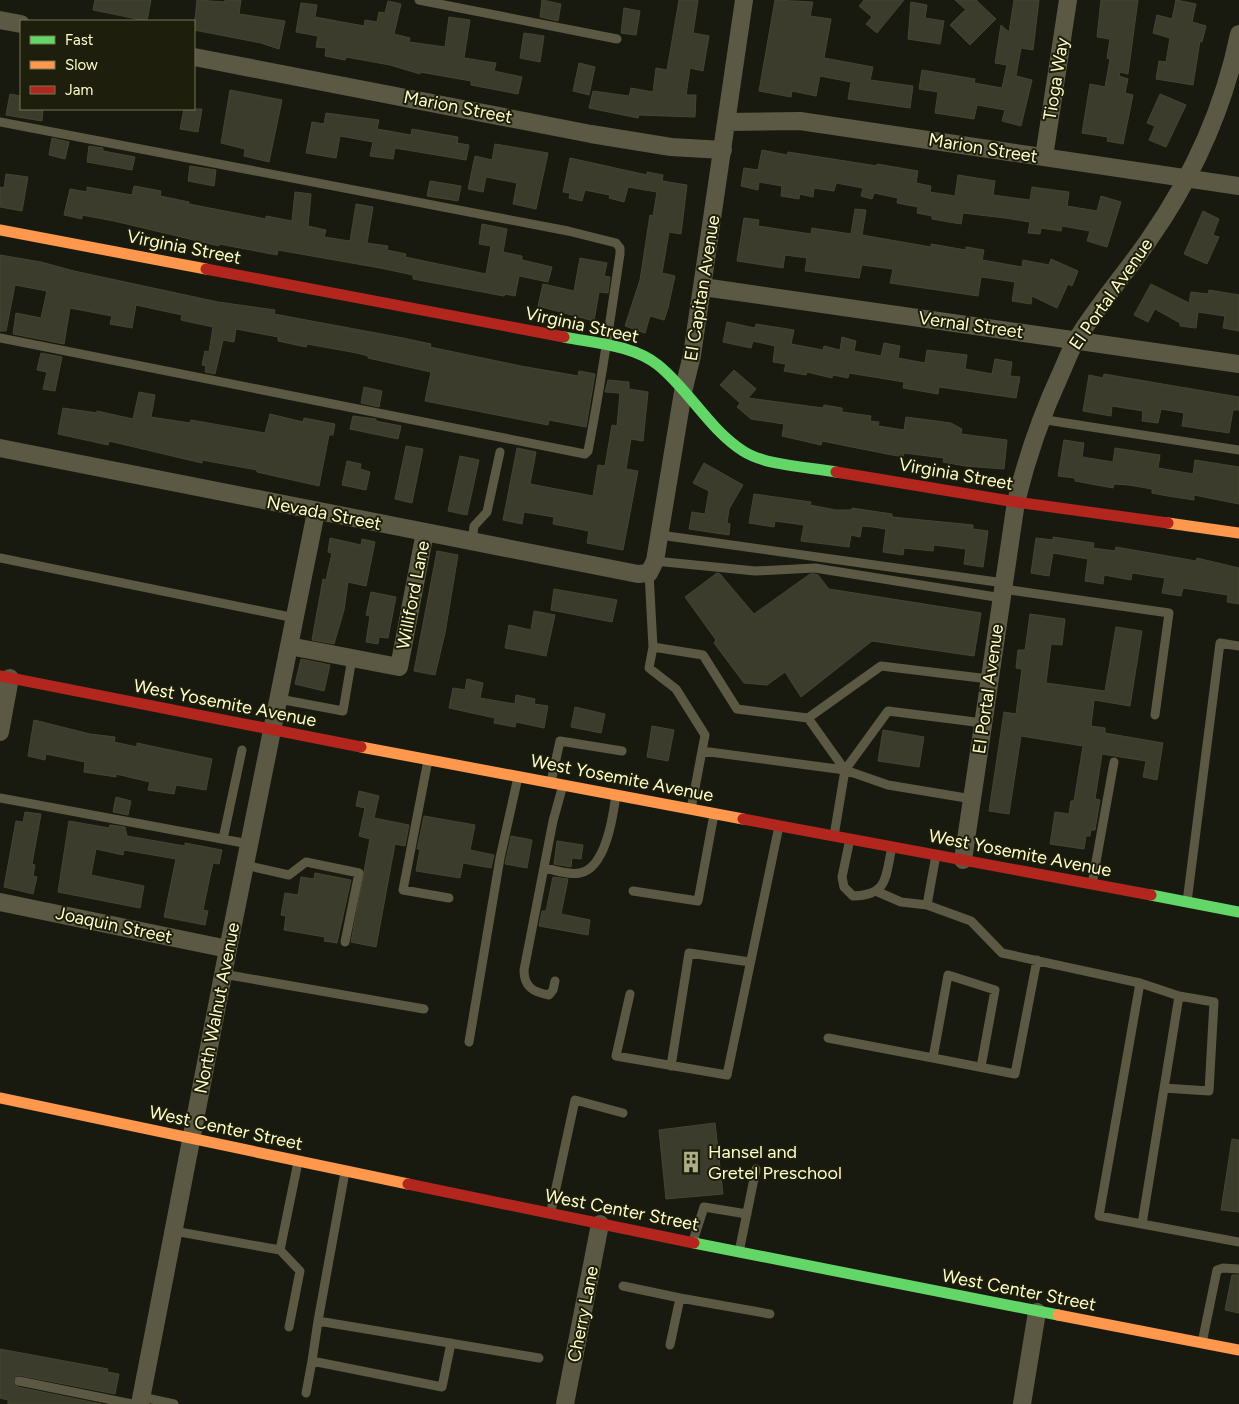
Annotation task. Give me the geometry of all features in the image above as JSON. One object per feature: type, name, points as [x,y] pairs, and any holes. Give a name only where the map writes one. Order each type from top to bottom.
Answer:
[{"type":"street","name":"El Capitan Avenue","points":[[652,567],[660,535],[683,392],[692,355],[744,0]]},
{"type":"street","name":"Tioga Way","points":[[1044,157],[1068,0]]},
{"type":"street","points":[[0,20],[20,24]]},
{"type":"street","name":"El Portal Avenue","points":[[963,860],[1016,502],[1040,419],[1076,340],[1150,238],[1187,178],[1216,117],[1231,75],[1239,34]]},
{"type":"street","name":"Marion Street","points":[[195,56],[591,134],[671,147],[723,150]]},
{"type":"street","name":"Marion Street","points":[[727,122],[800,121],[1239,186]]},
{"type":"street","name":"Virginia Street","points":[[0,230],[606,345],[640,354],[658,365],[729,439],[744,452],[766,460],[1016,502],[1239,533]]},
{"type":"street","name":"Vernal Street","points":[[703,287],[1239,364]]},
{"type":"street","name":"Nevada Street","points":[[0,448],[316,512],[638,574],[652,567]]},
{"type":"street","name":"North Walnut Avenue","points":[[138,1402],[174,1230],[223,974],[316,512]]},
{"type":"street","name":"Williford Lane","points":[[289,646],[399,667],[425,532]]},
{"type":"street","points":[[0,732],[5,677]]},
{"type":"street","name":"West Yosemite Avenue","points":[[5,677],[428,760],[1239,912]]},
{"type":"street","name":"Joaquin Street","points":[[0,902],[228,949]]},
{"type":"street","name":"West Center Street","points":[[0,1098],[550,1214],[1038,1312],[1239,1350]]},
{"type":"street","name":"Cherry Lane","points":[[565,1404],[600,1224]]},
{"type":"street","points":[[1022,1404],[1038,1312]]},
{"type":"lane","points":[[419,0],[617,40]]},
{"type":"lane","points":[[0,122],[568,231],[616,243],[620,248],[601,387],[588,451],[585,454],[0,338]]},
{"type":"lane","points":[[1040,419],[1239,450]]},
{"type":"lane","points":[[472,541],[474,526],[487,512],[500,452]]},
{"type":"lane","points":[[660,535],[1003,590]]},
{"type":"lane","points":[[0,558],[295,618]]},
{"type":"lane","points":[[691,809],[705,735],[676,690],[648,668],[653,646],[652,567],[755,571],[815,568],[1003,590],[1169,613],[1155,715]]},
{"type":"lane","points":[[1187,902],[1220,643],[1239,646]]},
{"type":"lane","points":[[653,646],[703,655],[737,709],[808,718],[881,666],[989,679]]},
{"type":"lane","points":[[279,698],[343,711],[352,658]]},
{"type":"lane","points":[[834,836],[845,770],[888,711],[983,723]]},
{"type":"lane","points":[[808,718],[845,770]]},
{"type":"lane","points":[[555,981],[553,990],[549,995],[531,990],[524,976],[546,868],[553,821],[560,741],[622,751]]},
{"type":"lane","points":[[223,839],[242,750]]},
{"type":"lane","points":[[702,751],[845,770],[888,785],[972,799]]},
{"type":"lane","points":[[428,760],[403,890],[449,898]]},
{"type":"lane","points":[[1092,884],[1114,762]]},
{"type":"lane","points":[[469,1042],[500,858],[518,776]]},
{"type":"lane","points":[[546,868],[576,874],[583,873],[592,866],[604,848],[612,820],[616,795]]},
{"type":"lane","points":[[0,798],[249,844]]},
{"type":"lane","points":[[633,891],[698,901],[714,813]]},
{"type":"lane","points":[[630,994],[616,1056],[726,1075],[779,826]]},
{"type":"lane","points":[[850,839],[842,877],[844,888],[853,896],[866,896],[878,892],[884,882],[892,847]]},
{"type":"lane","points":[[927,905],[936,855]]},
{"type":"lane","points":[[245,865],[289,875],[306,862],[359,873],[345,942]]},
{"type":"lane","points":[[878,892],[901,902],[927,905],[971,921],[1002,953],[1140,983],[1179,996],[1214,1002],[1209,1091],[1164,1088]]},
{"type":"lane","points":[[671,1066],[689,953],[750,962]]},
{"type":"lane","points":[[828,1038],[1015,1074],[1037,960]]},
{"type":"lane","points":[[223,974],[424,1009]]},
{"type":"lane","points":[[933,1058],[948,975],[995,990],[981,1068]]},
{"type":"lane","points":[[1140,983],[1099,1216],[1239,1242]]},
{"type":"lane","points":[[1142,1224],[1179,996]]},
{"type":"lane","points":[[550,1214],[575,1100],[622,1113]]},
{"type":"lane","points":[[280,1250],[298,1161]]},
{"type":"lane","points":[[739,1252],[756,1169]]},
{"type":"lane","points":[[306,1393],[345,1171]]},
{"type":"lane","points":[[693,1243],[704,1207],[747,1214]]},
{"type":"lane","points":[[174,1230],[280,1250],[300,1271],[289,1327]]},
{"type":"lane","points":[[1202,1343],[1217,1270],[1223,1268],[1239,1269]]},
{"type":"lane","points":[[623,1286],[770,1314]]},
{"type":"lane","points":[[670,1345],[680,1298]]},
{"type":"lane","points":[[318,1321],[538,1358]]},
{"type":"lane","points":[[312,1362],[442,1386],[451,1343]]},
{"type":"lane","points":[[19,1381],[138,1402],[174,1404]]},
{"type":"building","points":[[95,0],[151,0],[147,20],[93,10]]},
{"type":"building","points":[[197,0],[225,2],[225,0],[241,0],[239,14],[285,21],[279,49],[261,43],[195,30]]},
{"type":"building","points":[[542,0],[561,4],[558,21],[540,17]]},
{"type":"building","points":[[679,0],[698,0],[693,33],[709,36],[703,71],[690,68],[686,95],[696,95],[695,117],[639,115],[638,118],[589,108],[593,91],[629,96],[631,88],[653,92],[656,68],[667,70]]},
{"type":"building","points":[[775,0],[813,2],[810,16],[831,19],[824,58],[873,67],[870,80],[913,86],[910,108],[848,99],[851,82],[820,76],[816,96],[792,91],[791,97],[759,91]]},
{"type":"building","points":[[864,0],[904,0],[877,33],[866,24],[872,17],[859,6]]},
{"type":"building","points":[[955,0],[976,0],[996,19],[970,45],[950,25],[964,11],[967,11]]},
{"type":"building","points":[[1014,0],[1039,0],[1033,50],[1021,48],[1016,76],[1032,80],[1021,126],[1002,121],[1005,110],[977,105],[974,119],[935,113],[938,92],[919,89],[922,70],[975,79],[974,83],[1002,88],[1007,65],[995,63],[1001,25],[1009,32]]},
{"type":"building","points":[[1101,0],[1138,0],[1128,74],[1120,72],[1119,76],[1128,79],[1125,93],[1133,95],[1123,144],[1107,141],[1108,137],[1082,133],[1090,84],[1105,87],[1110,59],[1107,58],[1110,39],[1097,37]]},
{"type":"building","points":[[1176,0],[1196,4],[1192,22],[1206,26],[1202,42],[1200,41],[1193,85],[1156,79],[1159,61],[1166,62],[1170,38],[1153,33],[1157,15],[1172,19]]},
{"type":"building","points":[[388,1],[401,4],[394,34],[410,38],[409,42],[445,47],[449,17],[470,20],[464,58],[496,63],[494,71],[522,77],[518,94],[471,85],[471,81],[420,72],[420,74],[390,65],[346,57],[345,60],[325,56],[326,48],[316,47],[318,36],[296,32],[301,3],[317,5],[315,17],[364,26],[365,20],[377,22],[379,12],[385,13]]},
{"type":"building","points":[[911,2],[927,5],[925,18],[944,21],[940,44],[908,39]]},
{"type":"building","points":[[624,8],[640,11],[636,35],[621,33]]},
{"type":"building","points":[[524,33],[544,36],[540,62],[520,58]]},
{"type":"building","points":[[579,63],[595,67],[589,95],[573,91]]},
{"type":"building","points":[[230,90],[282,100],[269,162],[244,156],[245,149],[221,143]]},
{"type":"building","points":[[10,94],[20,96],[20,110],[43,110],[42,121],[6,115]]},
{"type":"building","points":[[1160,94],[1186,105],[1166,147],[1149,140],[1155,126],[1147,123]]},
{"type":"building","points":[[202,109],[198,132],[180,129],[184,110]]},
{"type":"building","points":[[326,113],[379,120],[377,129],[411,135],[412,129],[458,137],[457,143],[469,145],[466,160],[395,148],[393,159],[370,156],[373,142],[340,136],[336,158],[306,153],[312,122],[324,124]]},
{"type":"building","points":[[52,138],[69,142],[65,159],[49,155]]},
{"type":"building","points":[[495,144],[548,153],[536,209],[513,204],[517,183],[486,177],[483,192],[468,189],[475,156],[492,160]]},
{"type":"building","points":[[89,146],[103,148],[103,151],[135,157],[132,170],[87,162]]},
{"type":"building","points":[[762,150],[787,155],[788,152],[918,171],[916,183],[931,186],[930,192],[955,196],[958,175],[995,181],[993,195],[1030,200],[1032,187],[1069,192],[1067,206],[1097,211],[1101,196],[1121,202],[1107,247],[1087,241],[1090,231],[1062,226],[1061,231],[1041,228],[1040,234],[1028,233],[1030,222],[1005,218],[963,213],[961,224],[932,219],[932,216],[917,213],[918,207],[897,203],[898,198],[874,193],[872,199],[861,196],[863,188],[836,183],[834,191],[814,188],[813,197],[800,194],[799,199],[781,196],[782,186],[759,182],[758,190],[741,186],[744,168],[758,170]]},
{"type":"building","points":[[570,158],[647,175],[647,172],[663,175],[662,181],[687,185],[681,234],[669,232],[662,273],[675,276],[668,308],[664,320],[650,316],[645,333],[625,326],[640,280],[650,215],[653,216],[657,192],[628,187],[624,202],[609,198],[610,195],[585,190],[582,201],[569,198],[570,193],[563,192]]},
{"type":"building","points":[[190,166],[216,170],[214,186],[188,181]]},
{"type":"building","points":[[6,174],[28,177],[22,211],[0,207],[0,187],[4,188]]},
{"type":"building","points":[[430,181],[461,186],[458,201],[427,196]]},
{"type":"building","points":[[134,186],[161,191],[160,196],[189,202],[189,204],[266,219],[266,216],[292,221],[295,192],[311,194],[308,226],[326,230],[324,237],[350,241],[356,204],[373,207],[367,243],[388,246],[387,250],[406,254],[405,257],[486,274],[491,246],[479,244],[482,224],[507,229],[503,252],[522,256],[522,260],[552,267],[548,282],[519,276],[515,296],[505,294],[504,296],[413,279],[413,275],[380,268],[278,250],[277,255],[219,244],[219,246],[114,221],[82,215],[82,219],[64,215],[70,189],[87,192],[87,187],[132,195]]},
{"type":"building","points":[[855,209],[866,210],[862,235],[931,247],[931,244],[966,250],[966,247],[984,250],[982,260],[1022,267],[1023,260],[1049,265],[1051,259],[1078,271],[1072,286],[1068,284],[1057,308],[1032,296],[1031,304],[1012,301],[1015,282],[989,278],[981,277],[978,296],[890,283],[893,269],[862,265],[859,278],[805,271],[807,258],[785,255],[783,268],[737,261],[744,218],[759,220],[758,226],[811,234],[812,228],[851,234]]},
{"type":"building","points":[[1203,211],[1219,219],[1213,235],[1219,237],[1207,264],[1184,254]]},
{"type":"building","points":[[0,255],[41,262],[74,271],[218,302],[275,310],[274,314],[403,338],[431,344],[430,347],[521,366],[578,376],[579,371],[595,374],[586,427],[549,420],[548,425],[425,401],[431,372],[368,358],[368,356],[357,353],[307,344],[306,347],[278,341],[278,337],[236,329],[234,342],[223,340],[215,374],[205,372],[206,366],[202,365],[205,351],[209,352],[213,327],[181,320],[182,315],[136,305],[132,328],[110,324],[112,316],[70,308],[64,344],[13,334],[16,313],[41,318],[47,291],[15,285],[6,331],[0,331]]},
{"type":"building","points":[[580,258],[607,263],[604,276],[610,277],[608,293],[599,292],[594,321],[538,306],[543,284],[574,291]]},
{"type":"building","points":[[1151,284],[1189,303],[1191,292],[1208,294],[1209,290],[1239,295],[1239,331],[1223,328],[1225,316],[1198,312],[1196,328],[1180,326],[1180,323],[1155,309],[1148,322],[1134,315]]},
{"type":"building","points":[[727,322],[755,328],[756,324],[794,330],[791,344],[823,350],[824,346],[840,350],[842,337],[856,341],[854,351],[881,356],[884,343],[900,346],[898,358],[925,363],[927,350],[967,355],[965,369],[992,374],[995,359],[1012,362],[1010,376],[1020,377],[1016,398],[939,387],[938,394],[903,388],[904,382],[849,373],[848,378],[833,375],[832,378],[807,372],[806,375],[784,371],[786,364],[773,362],[775,346],[753,341],[751,348],[723,342]]},
{"type":"building","points":[[41,353],[62,357],[55,391],[43,389],[47,372],[37,370]]},
{"type":"building","points":[[734,370],[756,389],[748,398],[823,408],[824,405],[842,408],[842,412],[871,416],[870,421],[879,422],[878,426],[904,430],[906,417],[951,423],[962,429],[961,434],[1007,440],[1004,469],[965,466],[943,462],[944,458],[904,453],[903,457],[822,441],[821,445],[782,436],[784,424],[751,419],[737,407],[740,403],[720,385]]},
{"type":"building","points":[[1104,374],[1239,397],[1239,410],[1233,410],[1229,433],[1182,426],[1184,413],[1161,409],[1158,423],[1142,421],[1143,411],[1112,406],[1111,416],[1083,411],[1089,375],[1103,378]]},
{"type":"building","points":[[608,380],[629,382],[629,389],[648,392],[643,441],[631,439],[626,469],[638,471],[623,550],[587,543],[589,531],[553,524],[554,517],[524,512],[522,524],[503,520],[517,448],[536,452],[530,484],[593,496],[598,465],[605,466],[612,425],[617,426],[620,393],[605,392]]},
{"type":"building","points":[[364,387],[382,391],[379,407],[361,403]]},
{"type":"building","points":[[139,392],[155,395],[151,417],[190,423],[191,420],[265,433],[270,414],[303,422],[304,418],[335,424],[333,435],[329,435],[319,486],[257,472],[257,470],[202,460],[202,463],[109,441],[108,445],[58,434],[63,408],[97,413],[97,411],[133,419]]},
{"type":"building","points":[[353,416],[376,419],[376,421],[401,426],[398,439],[350,429]]},
{"type":"building","points":[[1064,440],[1084,443],[1082,457],[1113,462],[1115,448],[1160,455],[1158,468],[1193,474],[1195,460],[1239,467],[1239,504],[1194,495],[1194,500],[1168,496],[1152,493],[1152,489],[1129,485],[1114,484],[1113,488],[1075,481],[1075,478],[1058,476]]},
{"type":"building","points":[[406,446],[423,449],[412,503],[395,499]]},
{"type":"building","points":[[460,456],[479,460],[467,515],[448,511]]},
{"type":"building","points":[[347,461],[361,464],[360,469],[370,472],[366,490],[342,485]]},
{"type":"building","points":[[704,463],[743,485],[729,509],[727,523],[730,524],[729,535],[689,529],[692,512],[705,514],[709,491],[693,483]]},
{"type":"building","points":[[754,494],[811,502],[810,505],[836,510],[852,510],[852,508],[892,514],[892,517],[973,525],[973,529],[988,531],[983,567],[964,564],[966,549],[934,545],[933,551],[904,548],[903,555],[883,552],[886,529],[873,527],[862,526],[860,537],[851,535],[849,547],[801,541],[804,525],[775,521],[774,527],[749,523]]},
{"type":"building","points":[[1053,537],[1094,543],[1093,548],[1115,551],[1116,547],[1196,561],[1197,558],[1239,568],[1239,604],[1227,602],[1228,595],[1183,588],[1181,596],[1162,593],[1165,578],[1132,573],[1131,580],[1104,575],[1103,584],[1085,581],[1088,559],[1053,553],[1049,576],[1031,573],[1036,538],[1053,540]]},
{"type":"building","points":[[330,538],[361,545],[362,539],[375,542],[366,586],[348,582],[344,610],[334,644],[312,640],[323,579],[326,580],[332,553],[328,552]]},
{"type":"building","points":[[437,551],[458,555],[445,633],[435,675],[414,671]]},
{"type":"building","points":[[717,573],[720,574],[754,614],[810,574],[818,575],[829,589],[981,613],[974,656],[872,641],[801,697],[785,672],[767,685],[744,683],[714,643],[716,640],[685,597]]},
{"type":"building","points":[[554,589],[617,600],[612,622],[551,610]]},
{"type":"building","points":[[371,592],[396,597],[388,638],[379,637],[378,644],[366,642],[370,616],[366,615]]},
{"type":"building","points":[[534,611],[555,615],[546,656],[505,648],[509,625],[531,630]]},
{"type":"building","points":[[1030,614],[1065,619],[1062,645],[1051,644],[1046,683],[1105,691],[1116,627],[1142,631],[1130,706],[1094,700],[1091,726],[1105,728],[1105,733],[1163,743],[1157,780],[1143,777],[1146,761],[1102,754],[1095,799],[1100,800],[1095,830],[1091,830],[1090,836],[1086,836],[1084,849],[1050,844],[1055,812],[1069,814],[1071,801],[1074,801],[1083,746],[1021,736],[1009,814],[989,811],[1004,712],[1016,714],[1022,669],[1016,668],[1018,650],[1025,650]]},
{"type":"building","points":[[301,659],[330,665],[324,691],[295,684]]},
{"type":"building","points":[[467,679],[483,683],[480,698],[515,704],[516,695],[535,699],[534,704],[548,706],[544,728],[516,722],[515,727],[494,723],[495,718],[449,708],[453,688],[465,690]]},
{"type":"building","points":[[575,707],[605,714],[601,733],[571,727]]},
{"type":"building","points":[[34,720],[90,734],[115,737],[114,742],[137,747],[137,743],[212,759],[206,790],[176,785],[174,794],[148,790],[150,782],[116,774],[116,777],[84,772],[85,762],[46,754],[45,760],[28,756]]},
{"type":"building","points":[[652,726],[674,730],[668,761],[647,757]]},
{"type":"building","points":[[883,730],[924,737],[919,767],[878,761]]},
{"type":"building","points":[[359,791],[379,796],[374,818],[409,825],[405,846],[395,844],[376,947],[351,942],[370,839],[359,836],[365,808],[356,806]]},
{"type":"building","points":[[116,797],[131,801],[128,815],[113,812]]},
{"type":"building","points":[[25,812],[41,814],[32,864],[35,865],[33,876],[37,877],[33,894],[4,887],[16,821],[23,822]]},
{"type":"building","points":[[424,816],[475,825],[470,850],[494,855],[491,868],[463,863],[460,878],[416,871],[420,849],[417,849]]},
{"type":"building","points":[[69,821],[109,828],[110,825],[125,827],[127,836],[185,846],[185,843],[222,850],[219,864],[213,863],[203,910],[208,911],[205,925],[164,917],[176,859],[124,850],[123,855],[96,849],[91,875],[144,886],[140,908],[58,892]]},
{"type":"building","points":[[511,836],[532,840],[527,868],[505,864]]},
{"type":"building","points":[[557,841],[583,845],[581,859],[572,858],[571,867],[554,864]]},
{"type":"building","points":[[315,873],[351,880],[337,943],[324,941],[325,937],[284,930],[286,916],[281,915],[285,893],[298,895],[301,877],[314,879]]},
{"type":"building","points":[[553,877],[568,879],[561,914],[590,920],[588,935],[539,926],[542,911],[546,911]]},
{"type":"building","name":"Hansel and Gretel Preschool","points":[[715,1123],[723,1194],[666,1199],[659,1130]]},
{"type":"building","points":[[1232,1139],[1239,1140],[1239,1212],[1221,1210]]},
{"type":"building","points":[[1232,1275],[1239,1275],[1239,1313],[1225,1310]]},
{"type":"building","points":[[0,1349],[108,1369],[107,1372],[119,1374],[115,1394],[18,1375],[13,1380],[18,1387],[101,1404],[8,1404],[8,1400],[0,1398]]},
{"type":"traffic: fast","points":[[564,337],[613,346],[648,358],[680,386],[720,432],[752,456],[775,463],[836,472]]},
{"type":"traffic: fast","points":[[1151,895],[1239,912]]},
{"type":"traffic: fast","points":[[694,1243],[1058,1315]]},
{"type":"traffic: slow","points":[[0,230],[206,269]]},
{"type":"traffic: slow","points":[[1168,523],[1239,533]]},
{"type":"traffic: slow","points":[[361,747],[743,819]]},
{"type":"traffic: slow","points":[[0,1098],[408,1184]]},
{"type":"traffic: slow","points":[[1058,1315],[1239,1350]]},
{"type":"traffic: jam","points":[[206,269],[564,337]]},
{"type":"traffic: jam","points":[[836,472],[1016,502],[1168,523]]},
{"type":"traffic: jam","points":[[0,676],[361,747]]},
{"type":"traffic: jam","points":[[743,819],[1151,895]]},
{"type":"traffic: jam","points":[[408,1184],[694,1243]]},
{"type":"place","name":"Hansel and Gretel Preschool","points":[[691,1162]]}]
